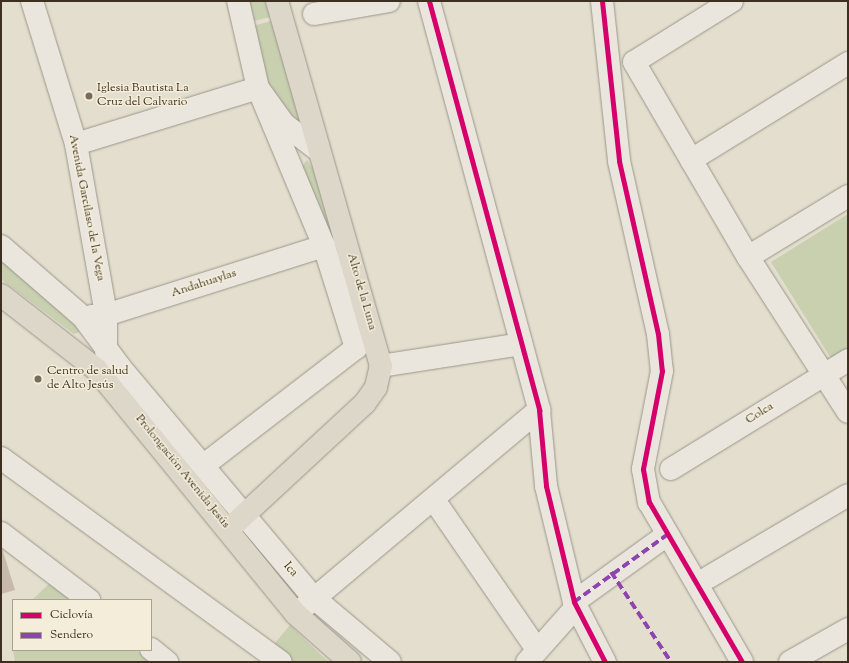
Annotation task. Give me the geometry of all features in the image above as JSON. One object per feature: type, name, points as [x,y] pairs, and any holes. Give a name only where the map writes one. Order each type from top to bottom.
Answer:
[{"type":"main road","name":"Alto de la Luna","points":[[237,523],[366,403],[376,387],[381,366],[277,1]]},
{"type":"main road","name":"Prolongación Avenida Jesús","points":[[1,295],[96,369],[237,523],[296,614],[350,662]]},
{"type":"street","name":"Avenida Garcilaso de la Vega","points":[[32,1],[76,144],[106,315],[108,349]]},
{"type":"street","points":[[204,465],[356,348],[324,246],[258,88],[238,1]]},
{"type":"street","points":[[314,14],[389,1]]},
{"type":"street","points":[[429,1],[539,410],[546,486],[575,604],[606,662]]},
{"type":"street","points":[[602,1],[619,161],[658,334],[662,371],[643,469],[649,502],[742,662]]},
{"type":"street","points":[[732,1],[634,62],[748,257],[848,412]]},
{"type":"street","points":[[691,160],[848,63]]},
{"type":"street","points":[[76,144],[258,88]]},
{"type":"street","points":[[258,88],[284,124],[319,151]]},
{"type":"street","points":[[748,257],[848,196]]},
{"type":"street","name":"Ica","points":[[1,246],[83,317],[204,465],[237,523],[314,598],[390,662]]},
{"type":"street","name":"Andahuaylas","points":[[83,317],[106,315],[324,246]]},
{"type":"street","points":[[381,366],[521,344]]},
{"type":"street","points":[[96,369],[108,349]]},
{"type":"street","name":"Colca","points":[[672,469],[848,360]]},
{"type":"street","points":[[296,614],[434,500],[539,410]]},
{"type":"street","points":[[1,458],[281,662]]},
{"type":"street","points":[[708,578],[848,495]]},
{"type":"street","points":[[434,500],[532,655],[575,604],[667,535]]},
{"type":"street","points":[[1,533],[88,599]]},
{"type":"street","points":[[790,662],[848,629]]},
{"type":"street","points":[[152,650],[168,662]]},
{"type":"green space","points":[[245,1],[265,1],[270,17],[250,22]]},
{"type":"green space","points":[[271,21],[303,127],[272,98],[250,27]]},
{"type":"green space","points":[[307,160],[313,169],[362,326],[297,173]]},
{"type":"green space","points":[[848,214],[848,350],[832,360],[771,262]]},
{"type":"green space","points":[[1,259],[69,317],[80,332],[74,334],[1,279]]},
{"type":"green space","points":[[50,583],[71,599],[33,599]]},
{"type":"green space","points":[[290,625],[329,662],[292,662],[270,649]]},
{"type":"green space","points":[[13,651],[137,651],[151,662],[15,662]]},
{"type":"building","points":[[1,545],[15,590],[1,594]]},
{"type":"marked path","points":[[574,602],[667,535]]},
{"type":"marked path","points":[[611,572],[671,662]]},
{"type":"cycle path","points":[[429,1],[539,410],[546,486],[574,602],[605,662]]},
{"type":"cycle path","points":[[602,1],[619,161],[658,334],[662,371],[643,469],[649,502],[742,662]]},
{"type":"place","name":"Iglesia Bautista La Cruz del Calvario","points":[[89,96]]},
{"type":"place","name":"Centro de salud de Alto Jesús","points":[[38,379]]}]
